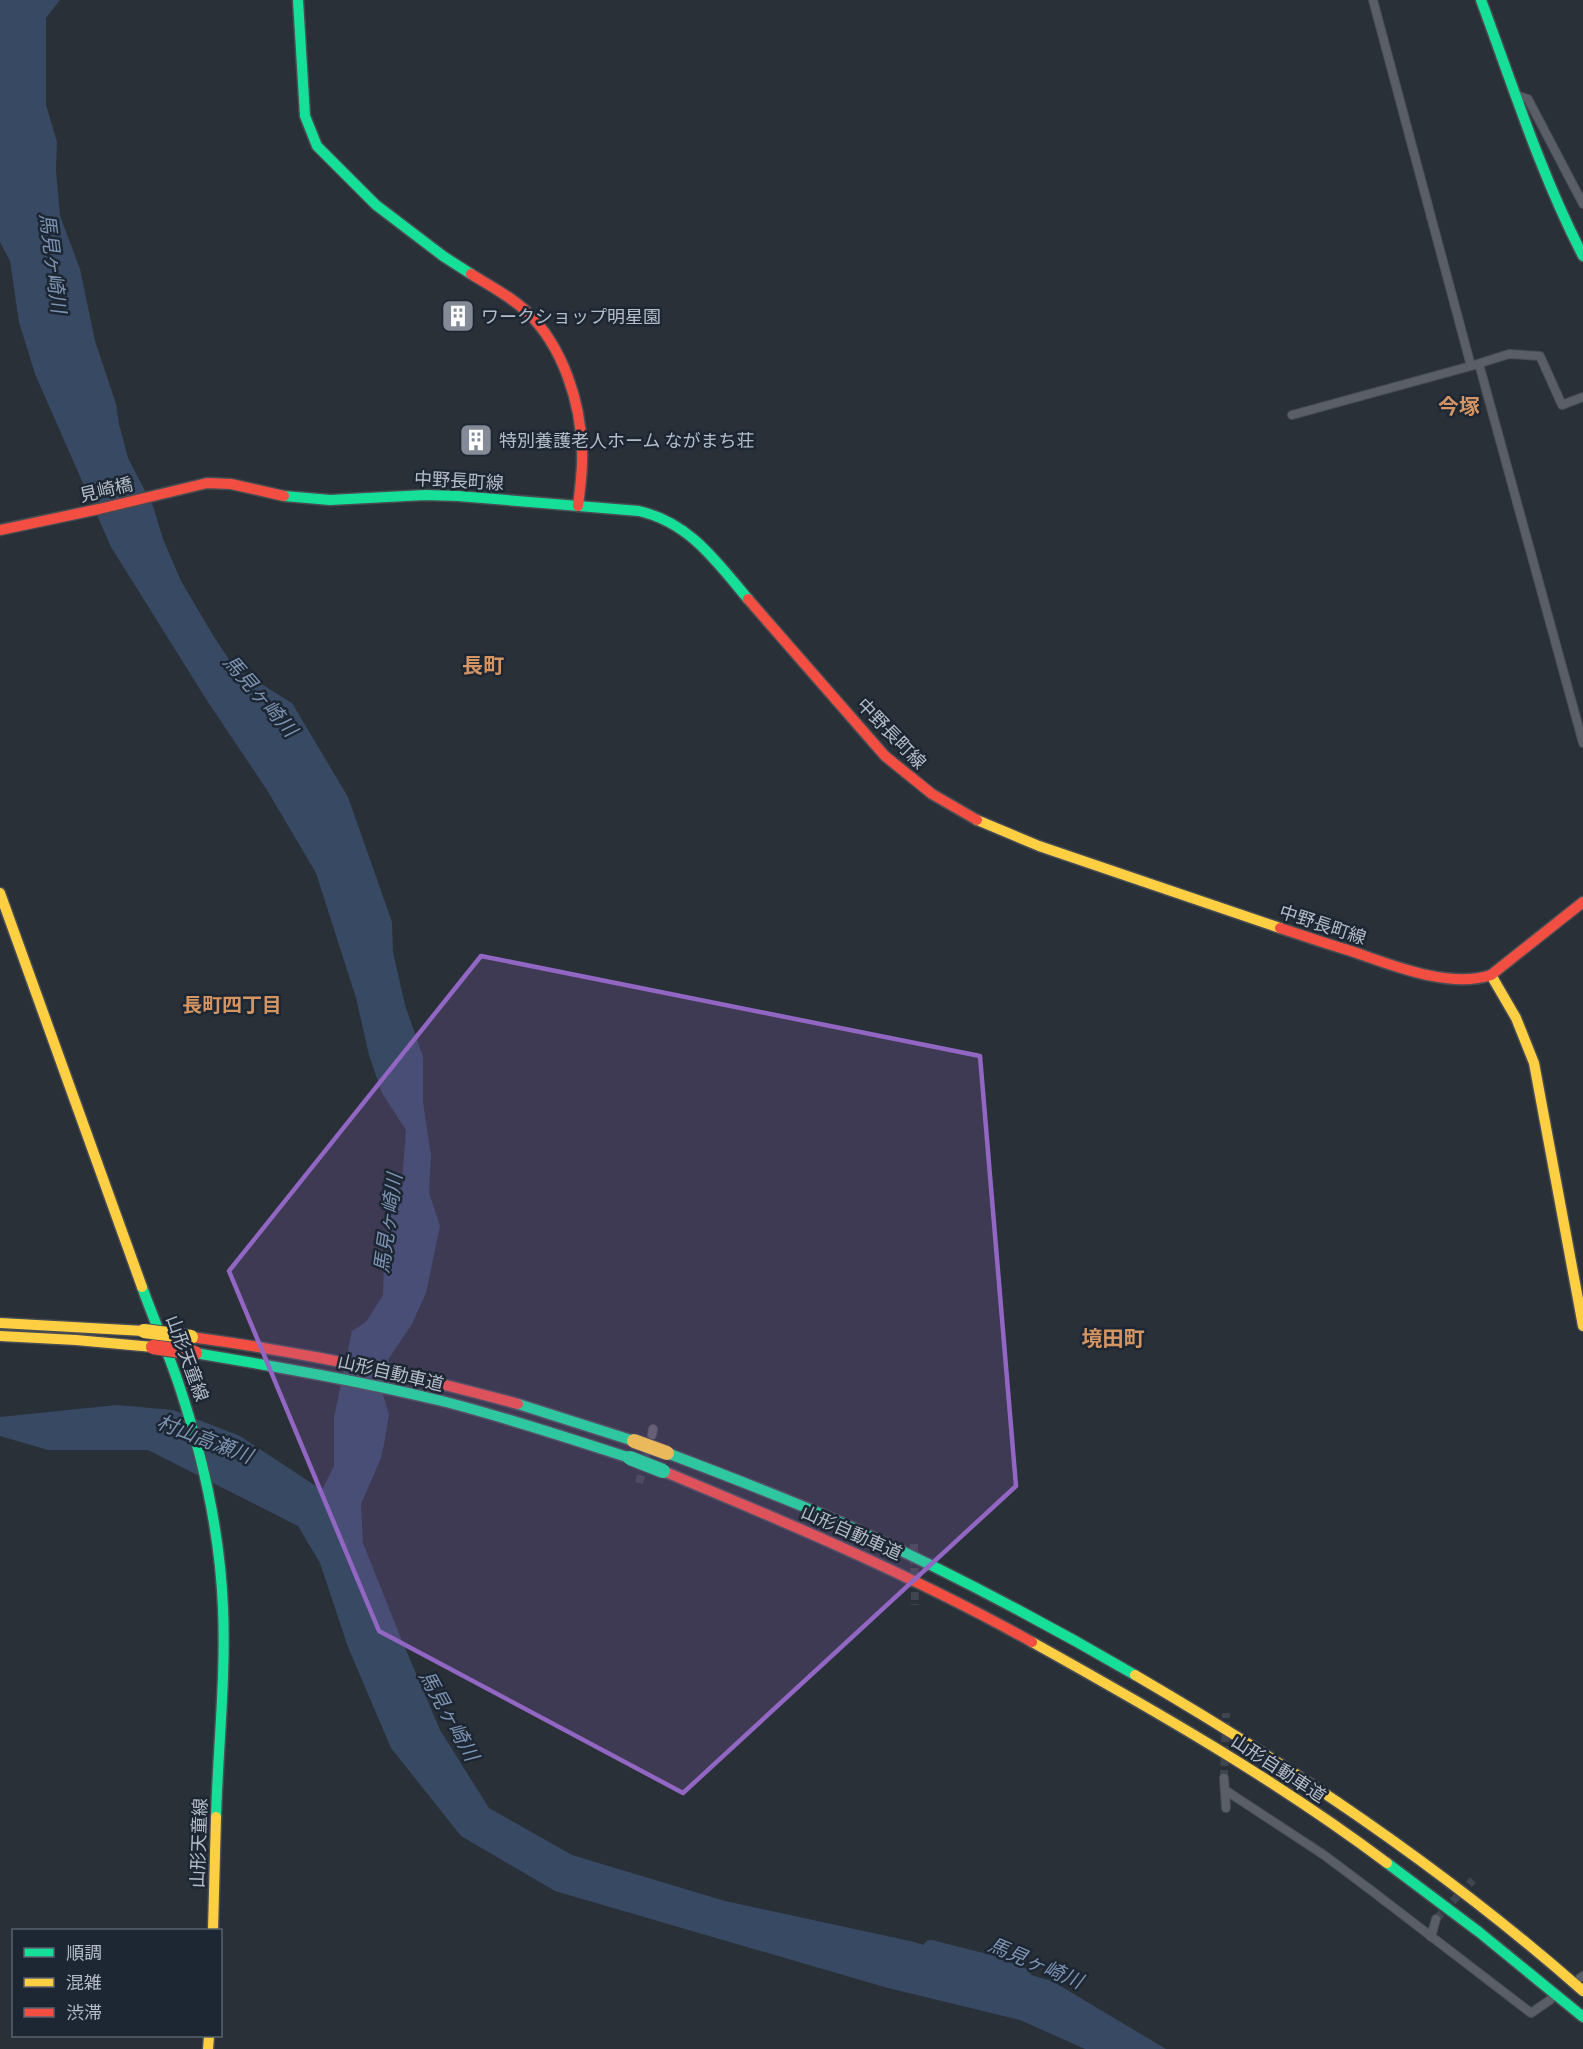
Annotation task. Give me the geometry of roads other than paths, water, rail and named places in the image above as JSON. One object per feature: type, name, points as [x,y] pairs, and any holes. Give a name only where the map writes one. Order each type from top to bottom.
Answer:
[{"type":"main road","points":[[298,0],[305,116],[318,146],[352,183],[403,227],[527,312],[543,327],[554,345],[569,384],[580,432],[581,470],[578,506]]},
{"type":"main road","points":[[1481,0],[1519,96],[1550,184],[1566,224],[1583,256]]},
{"type":"main road","name":"中野長町線","points":[[200,486],[218,482],[241,485],[269,494],[314,500],[443,495],[578,506],[647,513],[660,517],[707,550],[874,745],[899,771],[919,787],[950,806],[975,819],[1048,849],[1374,960],[1414,971],[1453,978],[1481,980],[1491,975]]},
{"type":"main road","name":"見崎橋","points":[[0,530],[200,486]]},
{"type":"main road","name":"山形天童線","points":[[0,893],[154,1319],[174,1366],[205,1473],[215,1527],[223,1605],[213,1929]]},
{"type":"main road","points":[[1583,902],[1491,975],[1511,1005],[1534,1063],[1583,1326]]},
{"type":"main road","name":"山形自動車道","points":[[0,1323],[144,1331],[257,1345],[358,1364],[467,1390],[594,1427],[667,1453],[808,1509],[930,1565],[1121,1665],[1246,1741],[1410,1852],[1532,1947],[1582,1982]]},
{"type":"main road","name":"山形自動車道","points":[[0,1336],[153,1347],[361,1383],[525,1424],[630,1458],[727,1496],[894,1571],[963,1605],[1128,1694],[1297,1800],[1383,1859],[1474,1927],[1583,2017]]},
{"type":"street","points":[[1373,0],[1583,743]]},
{"type":"street","points":[[1519,96],[1528,99],[1583,204]]},
{"type":"street","points":[[1292,415],[1509,354],[1540,356],[1562,405],[1583,397]]},
{"type":"street","points":[[1224,1778],[1226,1808]]},
{"type":"street","points":[[1225,1790],[1323,1855],[1531,2013],[1550,2000]]},
{"type":"street","points":[[1431,1937],[1436,1919]]},
{"type":"water","name":"村山高瀬川","points":[[0,0],[60,0],[46,18],[46,105],[57,142],[56,170],[60,216],[80,269],[95,341],[116,404],[128,458],[153,506],[163,539],[181,581],[214,637],[234,667],[292,703],[348,797],[392,922],[393,952],[405,1005],[423,1057],[423,1102],[431,1156],[429,1193],[440,1226],[426,1293],[412,1324],[389,1358],[383,1395],[389,1414],[381,1458],[361,1504],[363,1543],[440,1730],[489,1808],[572,1855],[725,1901],[910,1941],[1052,1981],[1166,2049],[1085,2049],[1020,2020],[888,1988],[555,1891],[461,1836],[391,1748],[348,1647],[320,1563],[298,1526],[148,1450],[48,1450],[0,1436],[0,1417],[117,1405],[173,1410],[240,1436],[322,1490],[334,1466],[334,1418],[352,1331],[366,1322],[383,1295],[385,1234],[402,1183],[406,1130],[382,1093],[369,1055],[356,998],[316,873],[267,790],[206,699],[111,547],[35,374],[19,322],[10,261],[0,242]]},
{"type":"waterway","name":"馬見ヶ崎川","points":[[931,1948],[994,1964],[1023,1976]]},
{"type":"tunnel","points":[[639,1483],[649,1444]]},
{"type":"tunnel","points":[[914,1544],[915,1605]]},
{"type":"tunnel","points":[[1224,1778],[1226,1713]]},
{"type":"tunnel","points":[[1436,1919],[1473,1880]]},
{"type":"place","name":"ワークショップ明星園","points":[[458,316]]},
{"type":"place","name":"特別養護老人ホーム ながまち荘","points":[[476,440]]},
{"type":"district","name":"今塚","points":[[1459,405]]},
{"type":"district","name":"長町","points":[[483,664]]},
{"type":"district","name":"長町四丁目","points":[[232,1004]]},
{"type":"district","name":"境田町","points":[[1113,1337]]}]
